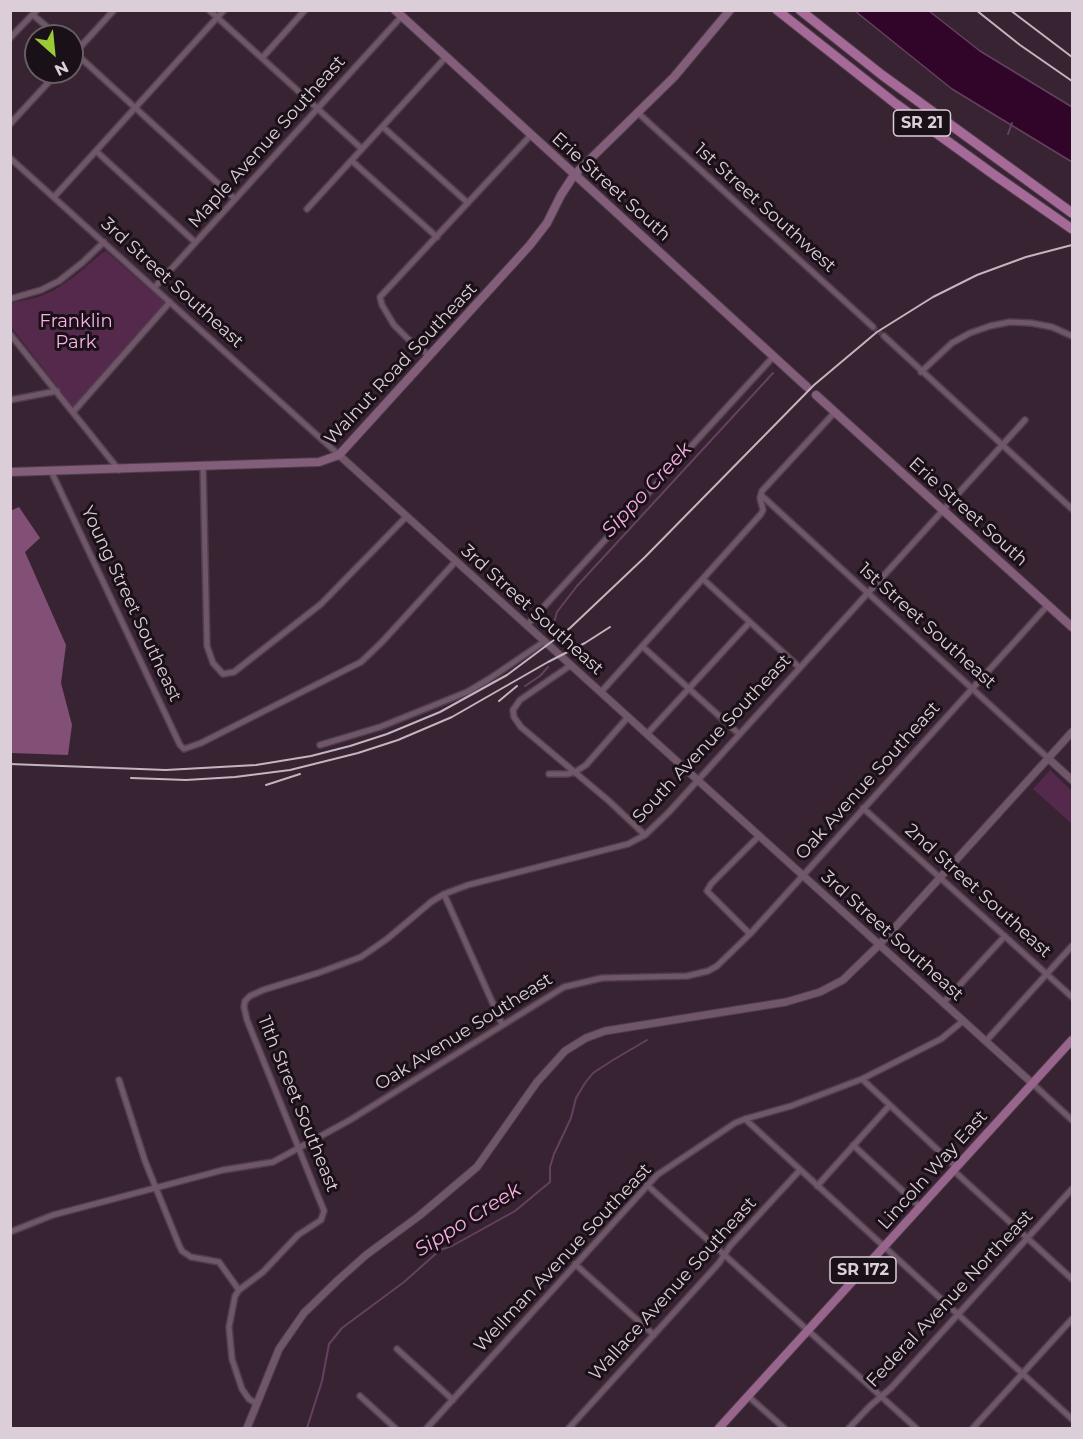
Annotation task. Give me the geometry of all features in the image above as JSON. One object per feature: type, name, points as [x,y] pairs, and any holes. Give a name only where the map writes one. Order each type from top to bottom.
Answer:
[{"type":"highway","name":"SR 21","points":[[777,10],[896,104],[1072,229]]},
{"type":"highway","name":"SR 21","points":[[800,10],[891,82],[1072,213]]},
{"type":"main road","name":"Erie Street South","points":[[395,10],[807,387]]},
{"type":"main road","name":"Walnut Road Southeast","points":[[10,472],[319,462],[333,459],[536,238],[574,175],[674,77],[730,10]]},
{"type":"main road","name":"Erie Street South","points":[[816,395],[1072,627]]},
{"type":"main road","name":"Lincoln Way East","points":[[719,1428],[1072,1040]]},
{"type":"street","points":[[84,41],[114,10]]},
{"type":"street","points":[[209,10],[362,149]]},
{"type":"street","points":[[54,197],[224,10]]},
{"type":"street","points":[[262,58],[305,10]]},
{"type":"street","points":[[10,39],[35,13],[46,24]]},
{"type":"street","name":"Maple Avenue Southeast","points":[[154,288],[401,17]]},
{"type":"street","points":[[307,209],[446,57]]},
{"type":"street","points":[[84,63],[235,199]]},
{"type":"street","points":[[10,124],[47,84]]},
{"type":"street","name":"1st Street Southwest","points":[[637,112],[873,327]]},
{"type":"street","points":[[382,126],[468,203]]},
{"type":"street","points":[[430,356],[400,332],[388,316],[380,298],[382,293],[531,135]]},
{"type":"street","points":[[96,151],[195,242]]},
{"type":"street","name":"3rd Street Southeast","points":[[10,158],[1033,1084]]},
{"type":"street","points":[[352,161],[437,237]]},
{"type":"street","points":[[10,299],[41,290],[59,281],[104,242]]},
{"type":"street","points":[[73,412],[170,302]]},
{"type":"street","points":[[921,372],[944,350],[970,333],[999,324],[1031,323],[1052,327],[1072,336]]},
{"type":"street","points":[[10,334],[119,470]]},
{"type":"street","points":[[884,336],[1072,509]]},
{"type":"street","points":[[527,625],[774,356]]},
{"type":"street","points":[[10,400],[57,391]]},
{"type":"street","points":[[601,692],[760,514],[763,506],[761,495],[835,412]]},
{"type":"street","name":"South Avenue Southeast","points":[[244,1003],[250,996],[262,990],[330,970],[361,957],[381,944],[430,902],[444,894],[468,885],[628,844],[645,835],[669,812],[1025,420]]},
{"type":"street","points":[[203,466],[207,637],[210,656],[221,673],[234,672],[321,604],[407,516]]},
{"type":"street","name":"Young Street Southeast","points":[[51,471],[170,724],[184,749],[361,662],[456,561]]},
{"type":"street","name":"1st Street Southeast","points":[[761,495],[1072,780]]},
{"type":"street","points":[[703,579],[800,668]]},
{"type":"street","name":"Oak Avenue Southeast","points":[[10,1232],[53,1215],[223,1170],[265,1164],[299,1149],[350,1120],[554,992],[576,983],[602,978],[687,976],[708,971],[727,957],[750,934],[1048,605]]},
{"type":"street","points":[[647,734],[750,622]]},
{"type":"street","points":[[320,745],[380,727],[467,692],[545,640]]},
{"type":"street","points":[[642,646],[739,734]]},
{"type":"street","points":[[571,665],[520,700],[514,707],[513,715],[521,727],[645,835]]},
{"type":"street","points":[[549,774],[575,772],[586,765],[628,717]]},
{"type":"street","points":[[247,1428],[279,1349],[304,1313],[338,1280],[467,1177],[483,1159],[546,1071],[572,1046],[586,1038],[615,1029],[771,1005],[810,996],[843,980],[941,878],[1072,732]]},
{"type":"street","name":"2nd Street Southeast","points":[[863,808],[1072,997]]},
{"type":"street","points":[[750,934],[707,891],[711,884],[759,836]]},
{"type":"street","points":[[444,894],[502,1024]]},
{"type":"street","points":[[943,1003],[1005,936]]},
{"type":"street","points":[[986,1041],[1072,946]]},
{"type":"street","name":"11th Street Southeast","points":[[239,1290],[263,1272],[298,1235],[318,1223],[323,1216],[322,1205],[247,1020],[244,1003]]},
{"type":"street","name":"Wellman Avenue Southeast","points":[[427,1428],[647,1185],[666,1169],[735,1123],[791,1106],[862,1079],[940,1039],[963,1021]]},
{"type":"street","points":[[862,1079],[1072,1279]]},
{"type":"street","points":[[119,1080],[137,1137],[182,1251],[191,1257],[219,1262],[239,1290],[230,1318],[230,1348],[242,1389],[249,1399],[257,1404]]},
{"type":"street","points":[[1033,1084],[1072,1120]]},
{"type":"street","points":[[817,1186],[889,1106]]},
{"type":"street","points":[[745,1119],[1072,1419]]},
{"type":"street","points":[[853,1145],[920,1207]]},
{"type":"street","name":"Wallace Avenue Southeast","points":[[569,1428],[800,1170]]},
{"type":"street","points":[[647,1185],[916,1428]]},
{"type":"street","name":"Federal Avenue Northeast","points":[[849,1428],[881,1397],[1072,1189]]},
{"type":"street","points":[[576,1264],[654,1335]]},
{"type":"street","points":[[973,1428],[1072,1319]]},
{"type":"street","points":[[397,1348],[453,1400]]},
{"type":"street","points":[[360,1396],[395,1428]]},
{"type":"street","points":[[748,1396],[784,1428]]},
{"type":"green space","name":"Franklin Park","points":[[106,251],[166,304],[74,408],[11,327],[11,303],[53,291]]},
{"type":"green space","points":[[1050,770],[1072,791],[1072,824],[1033,789]]},
{"type":"shaded area","points":[[855,11],[929,11],[980,51],[1072,107],[1072,162],[952,89]]},
{"type":"shaded area","points":[[19,507],[40,538],[25,552],[66,645],[61,683],[72,725],[68,755],[11,753],[10,511]]},
{"type":"waterway","name":"Sippo Creek","points":[[1008,134],[1012,123]]},
{"type":"waterway","name":"Sippo Creek","points":[[552,630],[557,612],[577,586],[773,373]]},
{"type":"waterway","name":"Sippo Creek","points":[[525,686],[540,676],[548,667]]},
{"type":"waterway","name":"Sippo Creek","points":[[307,1428],[322,1381],[329,1344],[342,1328],[404,1282],[440,1250],[452,1246],[515,1211],[550,1182],[550,1167],[554,1154],[571,1118],[576,1098],[585,1083],[593,1073],[647,1040]]},
{"type":"tunnel","points":[[873,327],[884,336]]},
{"type":"railway","points":[[976,10],[1020,45],[1072,81]]},
{"type":"railway","points":[[1010,10],[1072,57]]},
{"type":"railway","points":[[10,764],[166,770],[256,765],[311,756],[350,746],[387,734],[440,712],[507,675],[570,628],[645,557],[814,385],[877,332],[933,297],[977,275],[1026,257],[1072,245]]},
{"type":"railway","points":[[131,778],[186,780],[235,777],[290,770],[358,753],[398,740],[452,717],[610,627]]},
{"type":"railway","points":[[499,701],[517,686]]},
{"type":"railway","points":[[266,785],[300,774]]}]
